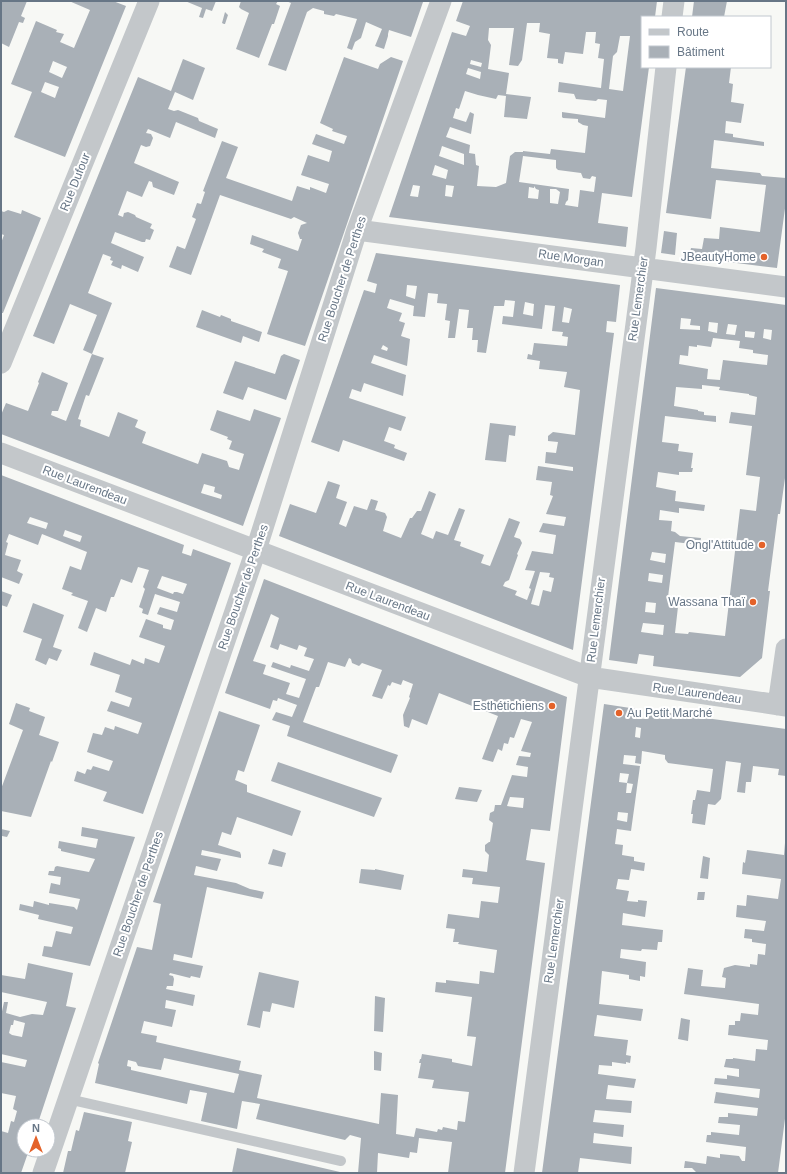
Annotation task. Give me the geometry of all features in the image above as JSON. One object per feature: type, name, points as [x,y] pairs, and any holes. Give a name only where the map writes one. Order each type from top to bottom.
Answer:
[{"type":"street","name":"Rue Dufour","points":[[1,363],[149,1]]},
{"type":"street","name":"Rue Boucher de Perthes","points":[[43,1173],[256,550],[357,230],[441,1]]},
{"type":"street","points":[[672,16],[674,1]]},
{"type":"street","name":"Rue Lemerchier","points":[[524,1173],[642,268],[666,68]]},
{"type":"street","name":"Rue Morgan","points":[[357,230],[786,287]]},
{"type":"street","name":"Rue Laurendeau","points":[[1,453],[589,677],[782,705]]},
{"type":"street","points":[[782,705],[786,649]]},
{"type":"lane","points":[[68,1098],[341,1161]]},
{"type":"building","points":[[1,1],[27,1],[21,16],[25,18],[23,23],[19,22],[9,47],[1,43]]},
{"type":"building","points":[[69,1],[113,1],[126,6],[65,157],[14,137],[32,92],[11,84],[36,21],[57,30],[56,32],[64,34],[60,42],[74,48],[90,10]],"holes":[[[53,61],[67,67],[62,78],[49,72]],[[45,82],[59,87],[55,98],[41,92]]]},
{"type":"building","points":[[185,1],[216,1],[212,11],[206,9],[203,18],[199,17],[202,8]]},
{"type":"building","points":[[241,1],[278,1],[276,4],[280,6],[259,58],[236,49],[249,13],[239,7]]},
{"type":"building","points":[[286,1],[423,2],[411,37],[389,30],[384,49],[375,46],[382,29],[366,22],[361,38],[355,42],[352,50],[347,48],[357,19],[336,14],[334,16],[324,14],[324,11],[313,8],[307,12],[286,71],[268,65],[291,3]]},
{"type":"building","points":[[463,1],[657,1],[655,16],[641,16],[641,68],[649,68],[632,197],[602,193],[598,223],[628,227],[626,247],[389,217],[452,32],[466,36],[470,26],[456,21]],"holes":[[[527,23],[540,23],[539,32],[550,34],[547,58],[558,59],[558,63],[563,64],[565,52],[583,54],[586,32],[596,32],[595,43],[600,44],[598,58],[604,59],[601,88],[559,82],[558,92],[574,94],[576,99],[596,101],[598,99],[607,100],[605,118],[562,112],[563,118],[578,119],[578,122],[588,126],[585,153],[551,149],[550,154],[523,151],[515,152],[510,156],[506,183],[496,187],[477,186],[479,166],[476,165],[475,154],[469,153],[470,145],[446,137],[450,127],[471,134],[474,114],[470,112],[466,122],[453,118],[456,108],[459,109],[465,91],[496,99],[498,95],[506,96],[504,117],[527,119],[531,97],[506,94],[509,73],[488,69],[491,45],[488,40],[489,28],[514,28],[509,65],[518,66],[522,60]],[[620,36],[630,36],[623,91],[609,89],[613,56],[617,52]],[[471,60],[482,63],[481,67],[470,64]],[[468,68],[481,72],[480,79],[466,74]],[[442,146],[464,154],[464,165],[439,156]],[[523,156],[556,160],[556,168],[558,170],[581,173],[583,178],[590,179],[592,176],[596,177],[594,192],[580,190],[578,207],[565,205],[568,200],[569,189],[519,182]],[[435,165],[448,170],[446,179],[432,175]],[[413,185],[420,186],[418,197],[410,196]],[[446,185],[454,186],[452,197],[445,196]],[[534,186],[539,190],[538,199],[528,198],[529,187],[534,188]],[[550,189],[556,189],[560,192],[558,204],[550,203]]]},
{"type":"building","points":[[694,1],[727,1],[724,16],[692,16]]},
{"type":"building","points":[[225,12],[228,15],[224,24],[222,23]]},
{"type":"building","points":[[344,57],[378,69],[380,64],[391,57],[403,61],[305,346],[267,334],[288,271],[278,268],[281,259],[262,252],[264,249],[250,244],[252,235],[298,251],[302,239],[300,239],[298,233],[301,225],[307,223],[294,217],[291,219],[220,195],[191,275],[169,267],[177,246],[185,249],[196,219],[192,217],[197,203],[201,204],[205,192],[203,191],[222,141],[238,147],[226,178],[292,201],[297,186],[310,190],[310,187],[326,193],[329,184],[301,175],[308,155],[329,162],[332,151],[312,144],[316,134],[344,144],[347,136],[332,131],[333,129],[320,123]]},
{"type":"building","points":[[183,59],[205,68],[193,100],[175,92],[168,109],[174,111],[178,110],[198,118],[199,121],[218,129],[215,138],[176,122],[170,138],[148,129],[146,133],[151,134],[153,138],[150,146],[146,147],[141,145],[134,163],[179,182],[174,195],[153,187],[152,182],[149,181],[142,197],[127,191],[118,215],[123,217],[124,213],[128,212],[152,224],[150,228],[154,230],[150,240],[146,239],[145,242],[115,232],[111,243],[144,257],[138,272],[122,265],[121,269],[111,265],[113,261],[110,260],[111,257],[103,254],[88,293],[112,303],[92,354],[83,350],[97,315],[70,304],[54,344],[33,336],[138,77],[171,91]]},
{"type":"building","points":[[686,68],[731,68],[729,83],[733,84],[731,102],[744,104],[741,123],[726,121],[725,133],[733,134],[733,137],[764,142],[764,146],[714,140],[711,168],[760,173],[762,176],[786,178],[786,201],[777,268],[689,257],[691,248],[702,249],[704,238],[719,239],[720,227],[760,232],[766,185],[716,180],[711,219],[666,213]]},
{"type":"building","points":[[8,210],[21,214],[22,210],[41,218],[3,313],[1,313],[1,243],[4,235],[1,234],[1,211],[4,212]]},
{"type":"building","points":[[664,231],[677,233],[675,255],[661,253]]},
{"type":"building","points":[[376,253],[620,285],[616,322],[607,321],[606,332],[614,333],[573,650],[279,536],[290,504],[316,513],[328,481],[340,485],[336,498],[347,502],[339,524],[346,527],[354,506],[367,510],[371,499],[378,501],[375,510],[385,513],[387,517],[383,531],[401,538],[410,518],[412,518],[417,511],[421,511],[429,491],[436,494],[421,534],[433,539],[436,531],[448,535],[459,508],[465,510],[454,540],[461,542],[460,546],[484,555],[481,563],[490,566],[509,518],[520,522],[514,537],[520,539],[522,543],[509,580],[505,582],[503,586],[517,591],[515,595],[527,600],[531,589],[529,588],[535,571],[525,570],[532,551],[553,554],[556,535],[539,532],[543,523],[564,526],[566,517],[546,514],[553,496],[550,495],[552,482],[536,480],[538,466],[573,471],[573,467],[545,463],[546,452],[556,453],[558,442],[548,441],[548,436],[553,432],[575,435],[580,390],[564,387],[567,372],[539,369],[540,361],[527,359],[528,354],[532,355],[534,343],[567,346],[568,337],[562,336],[563,332],[552,331],[555,306],[545,305],[542,329],[502,324],[503,316],[513,317],[515,301],[505,300],[504,306],[494,306],[486,353],[477,352],[478,340],[472,340],[473,328],[467,328],[469,310],[459,309],[455,338],[448,338],[450,321],[445,320],[447,304],[437,303],[438,294],[428,293],[425,317],[413,316],[414,306],[390,299],[387,308],[402,313],[399,321],[405,323],[401,336],[410,339],[407,366],[374,355],[371,363],[406,375],[403,396],[364,383],[361,392],[352,389],[349,398],[406,417],[401,431],[389,427],[384,441],[395,445],[394,448],[407,453],[404,461],[343,440],[339,452],[311,442],[364,290],[375,293],[377,284],[367,281]],"holes":[[[407,285],[417,286],[415,299],[406,296]],[[525,302],[534,304],[533,316],[523,314]],[[564,307],[572,309],[569,323],[562,322]],[[383,345],[388,348],[387,351],[381,349]],[[540,572],[550,573],[549,577],[554,578],[551,592],[543,590],[539,606],[531,604]]]},
{"type":"building","points":[[656,288],[786,305],[785,478],[780,514],[778,514],[768,591],[770,591],[762,658],[740,677],[653,666],[654,656],[639,654],[637,664],[609,660]],"holes":[[[681,318],[691,319],[690,325],[700,326],[700,330],[680,329]],[[709,322],[718,323],[717,333],[708,331]],[[728,324],[737,325],[735,335],[726,334]],[[764,329],[772,330],[771,340],[763,338]],[[745,331],[755,332],[754,338],[745,337]],[[713,338],[740,341],[739,348],[753,350],[753,353],[768,355],[767,365],[723,360],[720,380],[707,379],[708,369],[679,364],[680,355],[688,356],[689,346],[697,347],[697,345],[711,347]],[[702,385],[720,387],[719,390],[749,394],[757,397],[755,415],[731,412],[729,423],[752,426],[746,475],[760,477],[756,511],[740,509],[725,636],[689,632],[688,634],[675,633],[679,598],[668,597],[675,542],[700,545],[701,538],[680,536],[671,531],[672,521],[659,520],[660,510],[679,513],[679,508],[704,511],[705,505],[675,501],[676,491],[656,487],[658,472],[679,475],[679,472],[692,472],[693,468],[691,468],[693,453],[678,451],[679,444],[662,442],[665,416],[716,422],[716,416],[704,415],[704,412],[698,410],[674,406],[676,387],[702,389]],[[652,552],[666,554],[665,563],[650,560]],[[649,573],[663,575],[662,583],[648,581]],[[646,602],[656,603],[655,613],[645,612]],[[643,623],[664,625],[663,635],[641,632]]]},
{"type":"building","points":[[202,310],[220,317],[221,315],[231,319],[231,321],[262,332],[259,342],[243,336],[241,343],[196,327]]},
{"type":"building","points":[[92,354],[104,358],[89,396],[86,395],[78,419],[81,420],[80,426],[109,437],[118,412],[138,420],[135,427],[146,432],[142,443],[198,464],[202,453],[227,461],[229,467],[239,470],[244,454],[229,449],[232,441],[227,439],[228,437],[210,430],[217,410],[250,421],[254,409],[281,418],[243,526],[1,434],[1,415],[6,403],[28,411],[42,372],[68,383],[58,411],[52,411],[51,415],[66,421]],"holes":[[[204,484],[215,487],[214,492],[222,495],[221,499],[201,493]]]},
{"type":"building","points":[[284,354],[300,360],[286,400],[248,387],[243,400],[223,393],[235,361],[275,374],[281,356]]},
{"type":"building","points":[[490,423],[516,426],[515,436],[509,435],[506,462],[485,460]]},
{"type":"building","points":[[1,475],[184,545],[182,553],[191,556],[193,549],[231,563],[143,814],[103,801],[107,792],[74,781],[77,771],[85,774],[87,769],[91,770],[93,766],[109,771],[113,761],[87,752],[93,733],[102,735],[105,727],[114,730],[115,726],[138,734],[142,723],[107,711],[111,701],[129,707],[132,698],[115,692],[120,675],[90,665],[94,652],[130,665],[132,659],[144,664],[145,658],[159,663],[165,646],[139,637],[146,619],[163,625],[163,628],[171,630],[174,620],[157,614],[160,607],[177,612],[180,602],[155,594],[148,615],[142,613],[143,609],[139,607],[145,589],[143,587],[149,570],[138,567],[132,583],[121,579],[114,597],[111,597],[106,612],[96,608],[87,632],[78,628],[88,601],[71,595],[73,593],[62,589],[70,566],[81,570],[87,552],[42,534],[38,545],[9,534],[6,542],[8,543],[5,555],[21,560],[17,571],[23,574],[19,584],[1,577]],"holes":[[[30,517],[48,523],[46,529],[27,523]],[[65,530],[82,536],[80,542],[63,536]],[[162,576],[187,584],[183,594],[177,592],[174,592],[173,594],[157,588]]]},
{"type":"building","points":[[264,579],[567,697],[550,831],[531,829],[526,860],[545,863],[505,1173],[448,1173],[452,1142],[419,1138],[417,1153],[410,1152],[409,1158],[378,1153],[377,1173],[358,1173],[361,1138],[350,1135],[345,1140],[256,1119],[260,1104],[242,1101],[237,1129],[201,1121],[207,1093],[190,1090],[187,1104],[95,1083],[98,1063],[137,947],[152,950],[161,904],[153,902],[219,711],[260,725],[244,772],[238,770],[235,780],[247,785],[247,792],[301,811],[292,836],[237,817],[231,835],[222,832],[218,845],[240,852],[241,858],[202,850],[201,855],[221,859],[217,871],[196,866],[194,875],[236,883],[250,889],[264,892],[262,899],[207,887],[192,958],[174,954],[173,960],[203,966],[200,978],[191,976],[190,978],[170,973],[169,975],[173,976],[174,979],[173,986],[167,986],[166,989],[195,995],[193,1006],[166,1000],[165,1008],[176,1010],[172,1027],[144,1021],[141,1033],[157,1036],[156,1042],[241,1061],[239,1070],[262,1075],[257,1098],[379,1124],[381,1093],[398,1095],[396,1134],[414,1137],[416,1128],[437,1132],[438,1129],[442,1130],[443,1127],[457,1130],[458,1121],[465,1122],[469,1092],[432,1088],[434,1080],[418,1078],[421,1063],[419,1063],[422,1054],[452,1059],[452,1062],[472,1066],[476,1037],[467,1036],[472,997],[435,992],[436,982],[446,983],[446,980],[479,984],[480,971],[494,973],[497,950],[453,942],[455,929],[446,928],[448,914],[479,918],[481,901],[498,903],[500,887],[472,884],[473,878],[462,877],[463,869],[487,872],[489,855],[485,851],[485,845],[490,842],[493,823],[489,820],[490,813],[494,811],[495,805],[501,805],[512,775],[527,777],[528,767],[516,765],[519,756],[530,757],[531,753],[521,751],[532,722],[521,719],[514,738],[510,737],[508,744],[504,743],[502,751],[498,749],[493,762],[482,759],[498,716],[439,693],[427,725],[412,719],[409,728],[404,726],[403,715],[410,698],[413,684],[403,680],[401,685],[392,682],[390,686],[388,685],[382,699],[372,696],[382,670],[362,663],[359,666],[352,663],[351,659],[349,658],[345,667],[328,662],[319,687],[316,687],[303,722],[398,755],[391,773],[287,736],[290,726],[272,720],[276,712],[292,717],[297,705],[278,698],[277,701],[273,700],[270,709],[225,693]],"holes":[[[271,614],[279,618],[270,647],[278,650],[280,644],[297,650],[299,645],[307,648],[304,656],[314,659],[309,671],[291,665],[290,668],[273,662],[271,667],[306,679],[299,698],[286,694],[290,683],[263,674],[266,665],[253,661]],[[510,797],[524,798],[523,808],[507,806]],[[164,1058],[239,1074],[234,1093],[131,1070],[131,1067],[127,1066],[128,1060],[136,1062],[138,1066],[161,1070]]]},
{"type":"building","points":[[1,591],[12,595],[7,607],[1,605]]},
{"type":"building","points":[[33,603],[64,615],[53,647],[62,650],[57,661],[49,658],[46,665],[35,660],[42,639],[23,632]]},
{"type":"building","points":[[16,703],[30,708],[29,711],[45,717],[39,735],[59,742],[31,817],[1,811],[1,789],[23,730],[9,724]]},
{"type":"building","points":[[604,704],[637,709],[636,718],[646,719],[647,710],[786,729],[786,776],[778,775],[779,769],[753,766],[751,782],[746,782],[745,793],[737,792],[741,763],[726,761],[721,799],[715,805],[708,804],[705,825],[692,823],[693,814],[691,814],[693,800],[695,800],[697,790],[710,792],[713,769],[668,763],[665,759],[665,755],[642,751],[641,764],[635,763],[636,756],[624,755],[623,764],[640,766],[631,831],[617,829],[615,844],[623,845],[622,855],[634,857],[634,861],[645,863],[644,871],[631,869],[629,880],[618,879],[616,889],[629,891],[627,901],[647,901],[645,917],[623,913],[622,925],[663,930],[662,942],[658,942],[657,950],[642,949],[641,951],[621,949],[620,958],[646,962],[645,977],[640,976],[640,981],[629,979],[629,975],[602,971],[599,1004],[643,1009],[641,1021],[597,1015],[594,1036],[628,1040],[626,1055],[631,1056],[630,1063],[626,1062],[626,1064],[612,1062],[612,1066],[599,1065],[598,1074],[636,1079],[634,1088],[608,1085],[606,1099],[632,1101],[631,1113],[595,1110],[593,1122],[624,1125],[623,1137],[594,1133],[593,1143],[632,1147],[631,1164],[580,1158],[578,1173],[542,1173]],"holes":[[[636,727],[641,728],[640,738],[635,737]],[[620,773],[629,774],[627,783],[619,782]],[[627,783],[633,784],[631,793],[626,793]],[[618,812],[628,813],[627,822],[617,820]]]},
{"type":"building","points":[[278,762],[382,798],[374,817],[271,781]]},
{"type":"building","points":[[459,787],[482,790],[477,802],[455,799]]},
{"type":"building","points":[[82,827],[135,837],[90,966],[42,956],[44,946],[52,947],[56,931],[71,934],[73,927],[38,919],[39,915],[19,910],[20,904],[33,907],[34,901],[49,905],[49,903],[74,907],[77,910],[80,899],[49,893],[51,883],[60,885],[61,877],[48,875],[49,871],[54,871],[55,867],[57,866],[89,872],[95,859],[61,851],[61,849],[58,848],[59,841],[96,848],[98,839],[81,836]]},
{"type":"building","points":[[1,829],[10,831],[7,837],[2,836],[1,839]]},
{"type":"building","points":[[785,843],[786,1111],[778,1173],[697,1173],[692,1168],[684,1168],[685,1161],[706,1164],[707,1156],[720,1158],[720,1154],[739,1156],[742,1161],[745,1161],[746,1147],[706,1142],[707,1135],[711,1135],[711,1132],[739,1135],[740,1125],[718,1123],[719,1117],[728,1117],[728,1113],[757,1116],[758,1108],[714,1103],[716,1092],[759,1098],[760,1089],[714,1084],[715,1078],[727,1079],[727,1075],[739,1077],[739,1069],[724,1067],[726,1059],[733,1058],[755,1061],[756,1049],[767,1050],[768,1040],[728,1035],[729,1025],[735,1025],[735,1021],[740,1021],[741,1013],[758,1015],[759,1004],[684,994],[688,968],[703,970],[701,986],[725,988],[726,978],[722,977],[724,968],[735,965],[750,967],[750,964],[757,965],[758,954],[765,955],[766,944],[752,942],[752,939],[744,938],[745,929],[764,931],[766,921],[736,917],[737,905],[746,906],[747,895],[778,899],[781,879],[742,874],[743,862],[745,863],[747,850],[784,855]]},
{"type":"building","points":[[273,849],[286,853],[282,867],[268,864]]},
{"type":"building","points":[[703,856],[710,858],[708,879],[700,878]]},
{"type":"building","points":[[361,869],[375,869],[404,875],[401,890],[359,883]]},
{"type":"building","points":[[698,892],[705,892],[704,900],[697,900]]},
{"type":"building","points":[[28,963],[73,973],[66,1006],[76,1008],[40,1118],[16,1118],[16,1158],[26,1158],[21,1173],[1,1173],[1,1131],[8,1133],[11,1121],[14,1122],[17,1111],[13,1109],[16,1096],[1,1093],[1,1062],[25,1067],[27,1060],[1,1054],[1,1016],[4,1002],[8,1002],[6,1013],[20,1017],[32,1014],[43,1015],[47,1002],[1,992],[1,975],[25,979]],"holes":[[[14,1020],[25,1023],[22,1037],[9,1033]]]},
{"type":"building","points":[[259,972],[299,981],[294,1008],[272,1003],[270,1012],[263,1011],[260,1028],[247,1025]]},
{"type":"building","points":[[375,996],[385,998],[383,1032],[374,1031]]},
{"type":"building","points":[[681,1018],[690,1020],[688,1041],[678,1039]]},
{"type":"building","points":[[374,1051],[382,1053],[381,1071],[374,1070]]},
{"type":"building","points":[[84,1112],[132,1122],[128,1141],[132,1142],[125,1173],[63,1173],[68,1151],[71,1151],[76,1130],[79,1131]]},
{"type":"building","points":[[237,1148],[340,1172],[340,1173],[232,1173]]},
{"type":"place","name":"JBeautyHome","points":[[764,257]]},
{"type":"place","name":"Ongl'Attitude","points":[[762,545]]},
{"type":"place","name":"Wassana Thaï","points":[[753,602]]},
{"type":"place","name":"Esthétichiens","points":[[552,706]]},
{"type":"place","name":"Au Petit Marché","points":[[619,713]]}]
